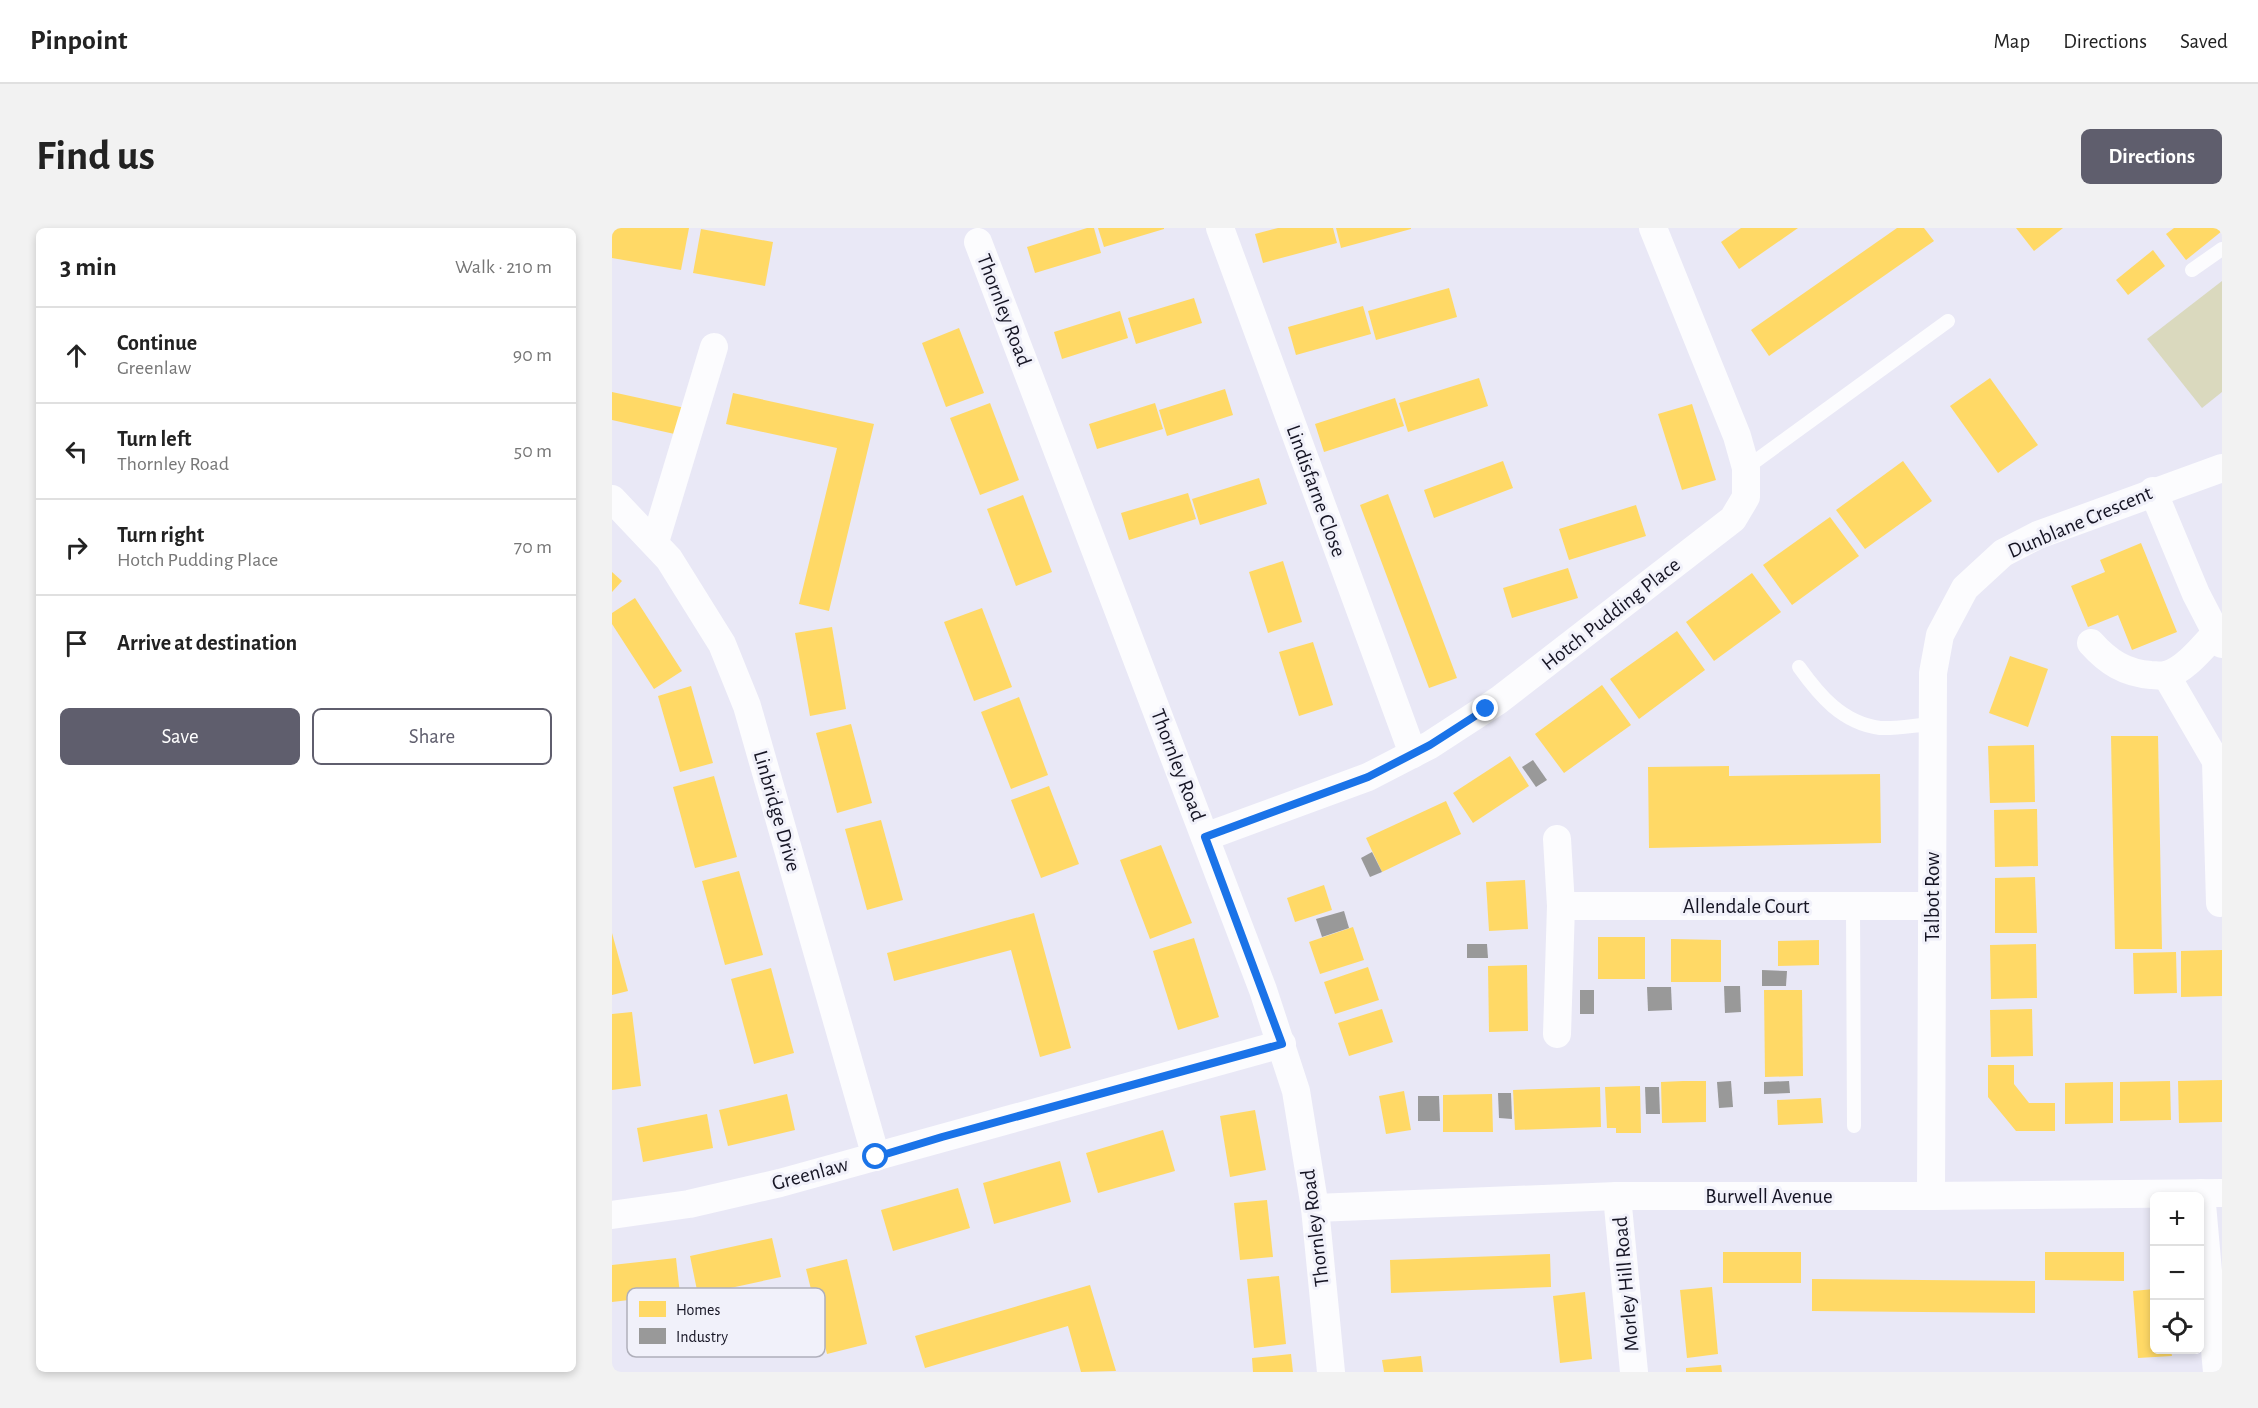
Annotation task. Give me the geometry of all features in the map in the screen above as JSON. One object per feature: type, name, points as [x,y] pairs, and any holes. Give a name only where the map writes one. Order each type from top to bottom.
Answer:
[{"type":"street","name":"Lindisfarne Close","points":[[1220,228],[1413,754]]},
{"type":"street","name":"Hotch Pudding Place","points":[[1205,837],[1368,777],[1413,754],[1499,700],[1733,519],[1746,497],[1746,468],[1737,436],[1653,228]]},
{"type":"street","name":"Thornley Road","points":[[978,242],[1282,1044],[1296,1091],[1315,1208],[1331,1372]]},
{"type":"street","points":[[655,542],[714,347]]},
{"type":"street","name":"Dunblane Crescent","points":[[1956,603],[1965,588],[2003,553],[2038,535],[2153,491],[2222,468]]},
{"type":"street","points":[[2091,643],[2105,658],[2121,668],[2138,674],[2166,675],[2219,639],[2192,584],[2153,491]]},
{"type":"street","name":"Linbridge Drive","points":[[612,499],[669,559],[722,644],[747,706],[876,1157]]},
{"type":"street","name":"Talbot Row","points":[[1931,1196],[1932,673],[1940,635],[1956,603]]},
{"type":"street","points":[[2166,675],[2216,761],[2220,903]]},
{"type":"street","points":[[1557,839],[1561,906],[1557,1034]]},
{"type":"street","name":"Allendale Court","points":[[1561,906],[1931,906]]},
{"type":"street","name":"Greenlaw","points":[[612,1215],[689,1204],[780,1183],[1282,1044]]},
{"type":"street","points":[[2212,1193],[2217,1372]]},
{"type":"street","name":"Burwell Avenue","points":[[1315,1208],[1617,1196],[2212,1193]]},
{"type":"street","name":"Morley Hill Road","points":[[1617,1196],[1634,1372]]},
{"type":"lane","points":[[2192,270],[2222,249]]},
{"type":"lane","points":[[1746,468],[1948,321]]},
{"type":"lane","points":[[1799,667],[1819,695],[1847,717],[1880,728],[1932,724]]},
{"type":"lane","points":[[1853,906],[1854,1126]]},
{"type":"green space","points":[[2222,281],[2222,392],[2202,408],[2147,339]]},
{"type":"building: Homes","points":[[612,228],[689,228],[681,270],[612,258]]},
{"type":"building: Homes","points":[[1087,228],[1094,228],[1101,253],[1035,273],[1027,247]]},
{"type":"building: Homes","points":[[1098,228],[1164,228],[1164,229],[1104,247]]},
{"type":"building: Homes","points":[[1278,228],[1333,228],[1337,243],[1263,263],[1255,234]]},
{"type":"building: Homes","points":[[1336,228],[1411,228],[1411,229],[1341,248]]},
{"type":"building: Homes","points":[[1741,228],[1798,228],[1739,269],[1721,242]]},
{"type":"building: Homes","points":[[1897,228],[1924,228],[1934,241],[1769,356],[1751,330]]},
{"type":"building: Homes","points":[[2016,228],[2063,228],[2034,251]]},
{"type":"building: Homes","points":[[2174,228],[2222,228],[2222,231],[2186,260],[2166,234]]},
{"type":"building: Homes","points":[[701,229],[773,242],[765,286],[693,273]]},
{"type":"building: Homes","points":[[2153,250],[2165,266],[2128,295],[2116,280]]},
{"type":"building: Homes","points":[[1449,288],[1457,317],[1376,340],[1368,311]]},
{"type":"building: Homes","points":[[1194,298],[1202,323],[1136,344],[1128,318]]},
{"type":"building: Homes","points":[[1363,306],[1371,334],[1296,355],[1288,327]]},
{"type":"building: Homes","points":[[1120,311],[1128,338],[1062,359],[1054,332]]},
{"type":"building: Homes","points":[[959,328],[984,393],[946,407],[922,343]]},
{"type":"building: Homes","points":[[1479,378],[1488,406],[1408,432],[1399,403]]},
{"type":"building: Homes","points":[[1990,378],[2038,445],[1998,473],[1950,406]]},
{"type":"building: Homes","points":[[1225,389],[1233,415],[1167,436],[1159,410]]},
{"type":"building: Homes","points":[[612,392],[685,408],[679,435],[612,420]]},
{"type":"building: Homes","points":[[733,393],[874,424],[829,611],[799,604],[837,448],[726,424]]},
{"type":"building: Homes","points":[[1395,398],[1404,426],[1324,452],[1315,424]]},
{"type":"building: Homes","points":[[990,403],[1019,480],[980,495],[950,418]]},
{"type":"building: Homes","points":[[1155,403],[1163,429],[1097,449],[1089,424]]},
{"type":"building: Homes","points":[[1692,404],[1716,480],[1682,490],[1658,414]]},
{"type":"building: Homes","points":[[1503,461],[1513,488],[1434,518],[1424,490]]},
{"type":"building: Homes","points":[[1903,461],[1932,501],[1865,549],[1836,510]]},
{"type":"building: Homes","points":[[1259,478],[1267,504],[1200,525],[1192,499]]},
{"type":"building: Homes","points":[[1188,493],[1196,519],[1129,540],[1121,513]]},
{"type":"building: Homes","points":[[1388,494],[1457,678],[1429,688],[1360,505]]},
{"type":"building: Homes","points":[[1023,495],[1052,572],[1016,586],[987,509]]},
{"type":"building: Homes","points":[[1636,505],[1646,536],[1569,560],[1559,529]]},
{"type":"building: Homes","points":[[1830,517],[1859,556],[1792,605],[1763,565]]},
{"type":"building: Homes","points":[[2141,543],[2177,632],[2132,650],[2118,615],[2088,627],[2071,586],[2105,572],[2100,560]]},
{"type":"building: Homes","points":[[1283,561],[1302,622],[1268,633],[1249,572]]},
{"type":"building: Homes","points":[[1568,568],[1578,598],[1512,618],[1503,588]]},
{"type":"building: Homes","points":[[612,572],[622,581],[612,592]]},
{"type":"building: Homes","points":[[1752,573],[1781,612],[1714,661],[1686,622]]},
{"type":"building: Homes","points":[[635,598],[682,671],[654,689],[612,624],[612,613]]},
{"type":"building: Homes","points":[[982,608],[1012,687],[974,701],[944,622]]},
{"type":"building: Homes","points":[[832,627],[846,709],[810,716],[795,633]]},
{"type":"building: Homes","points":[[1677,631],[1705,670],[1639,719],[1610,679]]},
{"type":"building: Homes","points":[[1313,642],[1333,705],[1299,716],[1279,652]]},
{"type":"building: Homes","points":[[2010,656],[2048,669],[2028,727],[1989,713]]},
{"type":"building: Homes","points":[[1602,685],[1631,725],[1564,773],[1535,734]]},
{"type":"building: Homes","points":[[691,686],[713,763],[680,772],[658,696]]},
{"type":"building: Homes","points":[[1019,697],[1048,775],[1011,789],[981,712]]},
{"type":"building: Homes","points":[[851,724],[872,803],[837,813],[816,733]]},
{"type":"building: Homes","points":[[2111,736],[2158,736],[2162,949],[2115,949]]},
{"type":"building: Homes","points":[[2034,745],[2035,802],[1990,803],[1988,746]]},
{"type":"building: Homes","points":[[1510,756],[1529,786],[1473,823],[1453,793]]},
{"type":"building: Homes","points":[[1729,766],[1729,776],[1880,774],[1881,843],[1649,848],[1648,767]]},
{"type":"building: Homes","points":[[714,776],[737,857],[695,868],[673,787]]},
{"type":"building: Homes","points":[[1049,786],[1079,864],[1041,878],[1011,800]]},
{"type":"building: Homes","points":[[1446,801],[1461,834],[1382,872],[1366,838]]},
{"type":"building: Homes","points":[[2037,809],[2038,866],[1995,867],[1994,810]]},
{"type":"building: Homes","points":[[881,820],[903,900],[867,910],[845,829]]},
{"type":"building: Homes","points":[[1161,845],[1192,923],[1150,939],[1120,860]]},
{"type":"building: Homes","points":[[739,871],[763,955],[725,965],[702,881]]},
{"type":"building: Homes","points":[[2035,877],[2037,933],[1995,933],[1995,878]]},
{"type":"building: Homes","points":[[1525,880],[1528,929],[1489,931],[1486,882]]},
{"type":"building: Homes","points":[[1324,885],[1332,910],[1295,922],[1287,898]]},
{"type":"building: Homes","points":[[1034,913],[1071,1048],[1040,1057],[1011,950],[894,981],[887,953]]},
{"type":"building: Homes","points":[[1353,927],[1364,960],[1320,974],[1309,942]]},
{"type":"building: Homes","points":[[612,933],[628,991],[612,995]]},
{"type":"building: Homes","points":[[1598,937],[1645,937],[1645,979],[1598,979]]},
{"type":"building: Homes","points":[[1194,938],[1219,1017],[1178,1030],[1153,951]]},
{"type":"building: Homes","points":[[1671,939],[1721,940],[1721,982],[1671,982]]},
{"type":"building: Homes","points":[[1819,940],[1819,965],[1778,966],[1778,941]]},
{"type":"building: Homes","points":[[2036,944],[2037,998],[1991,999],[1990,945]]},
{"type":"building: Homes","points":[[2222,950],[2222,996],[2181,997],[2181,951]]},
{"type":"building: Homes","points":[[2176,952],[2177,993],[2134,994],[2133,953]]},
{"type":"building: Homes","points":[[1527,965],[1528,1031],[1489,1032],[1488,966]]},
{"type":"building: Homes","points":[[1368,967],[1379,1000],[1335,1014],[1324,982]]},
{"type":"building: Homes","points":[[771,968],[794,1053],[754,1064],[731,979]]},
{"type":"building: Homes","points":[[1764,990],[1802,990],[1803,1076],[1765,1077]]},
{"type":"building: Homes","points":[[1382,1009],[1393,1042],[1349,1056],[1338,1023]]},
{"type":"building: Homes","points":[[2032,1009],[2033,1056],[1991,1057],[1990,1010]]},
{"type":"building: Homes","points":[[632,1012],[641,1086],[612,1090],[612,1014]]},
{"type":"building: Homes","points":[[1988,1065],[2014,1065],[2014,1084],[2029,1103],[2055,1103],[2055,1131],[2016,1131],[1988,1097]]},
{"type":"building: Homes","points":[[2222,1080],[2222,1122],[2179,1123],[2178,1081]]},
{"type":"building: Homes","points":[[1706,1081],[1706,1122],[1662,1123],[1661,1082]]},
{"type":"building: Homes","points":[[2170,1081],[2171,1120],[2120,1121],[2120,1082]]},
{"type":"building: Homes","points":[[2113,1082],[2113,1123],[2065,1124],[2065,1083]]},
{"type":"building: Homes","points":[[1640,1086],[1641,1133],[1616,1133],[1616,1128],[1607,1128],[1605,1087]]},
{"type":"building: Homes","points":[[1600,1087],[1601,1127],[1515,1130],[1513,1090]]},
{"type":"building: Homes","points":[[1404,1091],[1411,1130],[1386,1134],[1379,1096]]},
{"type":"building: Homes","points":[[787,1094],[795,1130],[728,1146],[719,1110]]},
{"type":"building: Homes","points":[[1492,1094],[1493,1132],[1443,1132],[1443,1095]]},
{"type":"building: Homes","points":[[1821,1098],[1823,1123],[1778,1125],[1777,1100]]},
{"type":"building: Homes","points":[[1255,1110],[1266,1170],[1230,1177],[1220,1116]]},
{"type":"building: Homes","points":[[707,1114],[713,1148],[643,1162],[637,1128]]},
{"type":"building: Homes","points":[[1163,1130],[1175,1171],[1098,1193],[1086,1153]]},
{"type":"building: Homes","points":[[1060,1161],[1071,1202],[994,1224],[983,1183]]},
{"type":"building: Homes","points":[[958,1188],[970,1228],[893,1251],[881,1210]]},
{"type":"building: Homes","points":[[1267,1200],[1273,1257],[1240,1260],[1234,1203]]},
{"type":"building: Homes","points":[[772,1238],[781,1277],[730,1288],[697,1288],[690,1256]]},
{"type":"building: Homes","points":[[1723,1252],[1801,1252],[1801,1283],[1723,1283]]},
{"type":"building: Homes","points":[[2045,1252],[2124,1252],[2124,1281],[2045,1280]]},
{"type":"building: Homes","points":[[1550,1254],[1551,1287],[1391,1293],[1390,1260]]},
{"type":"building: Homes","points":[[676,1258],[679,1288],[627,1288],[627,1300],[612,1302],[612,1265]]},
{"type":"building: Homes","points":[[847,1259],[867,1344],[827,1354],[825,1288],[811,1288],[806,1269]]},
{"type":"building: Homes","points":[[1279,1276],[1286,1344],[1254,1348],[1247,1279]]},
{"type":"building: Homes","points":[[1812,1279],[2035,1281],[2035,1313],[1812,1311]]},
{"type":"building: Homes","points":[[1090,1285],[1116,1371],[1081,1372],[1068,1326],[925,1368],[915,1336]]},
{"type":"building: Homes","points":[[1712,1287],[1718,1354],[1687,1358],[1680,1290]]},
{"type":"building: Homes","points":[[2150,1289],[2150,1354],[2172,1354],[2172,1356],[2138,1358],[2133,1291]]},
{"type":"building: Homes","points":[[1585,1292],[1592,1359],[1560,1363],[1553,1296]]},
{"type":"building: Homes","points":[[1291,1354],[1293,1372],[1253,1372],[1252,1358]]},
{"type":"building: Homes","points":[[1421,1356],[1423,1372],[1384,1372],[1382,1360]]},
{"type":"building: Homes","points":[[1721,1365],[1722,1372],[1686,1372],[1686,1368]]},
{"type":"building: Industry","points":[[1533,760],[1547,780],[1536,787],[1522,767]]},
{"type":"building: Industry","points":[[1372,852],[1382,872],[1370,877],[1361,858]]},
{"type":"building: Industry","points":[[1344,911],[1349,928],[1322,937],[1316,919]]},
{"type":"building: Industry","points":[[1467,944],[1487,944],[1488,958],[1467,958]]},
{"type":"building: Industry","points":[[1762,970],[1787,971],[1786,986],[1762,986]]},
{"type":"building: Industry","points":[[1724,986],[1740,986],[1741,1012],[1725,1013]]},
{"type":"building: Industry","points":[[1647,987],[1671,987],[1672,1010],[1648,1011]]},
{"type":"building: Industry","points":[[1580,990],[1594,990],[1594,1014],[1580,1014]]},
{"type":"building: Industry","points":[[1731,1081],[1733,1107],[1719,1108],[1717,1082]]},
{"type":"building: Industry","points":[[1789,1081],[1790,1093],[1764,1094],[1764,1082]]},
{"type":"building: Industry","points":[[1645,1087],[1659,1087],[1660,1114],[1646,1114]]},
{"type":"building: Industry","points":[[1498,1093],[1511,1093],[1512,1119],[1499,1118]]},
{"type":"building: Industry","points":[[1418,1096],[1439,1096],[1440,1121],[1418,1121]]},
{"type":"route","points":[[876,1157],[1282,1044],[1205,837],[1368,777],[1430,745],[1486,709]]}]
